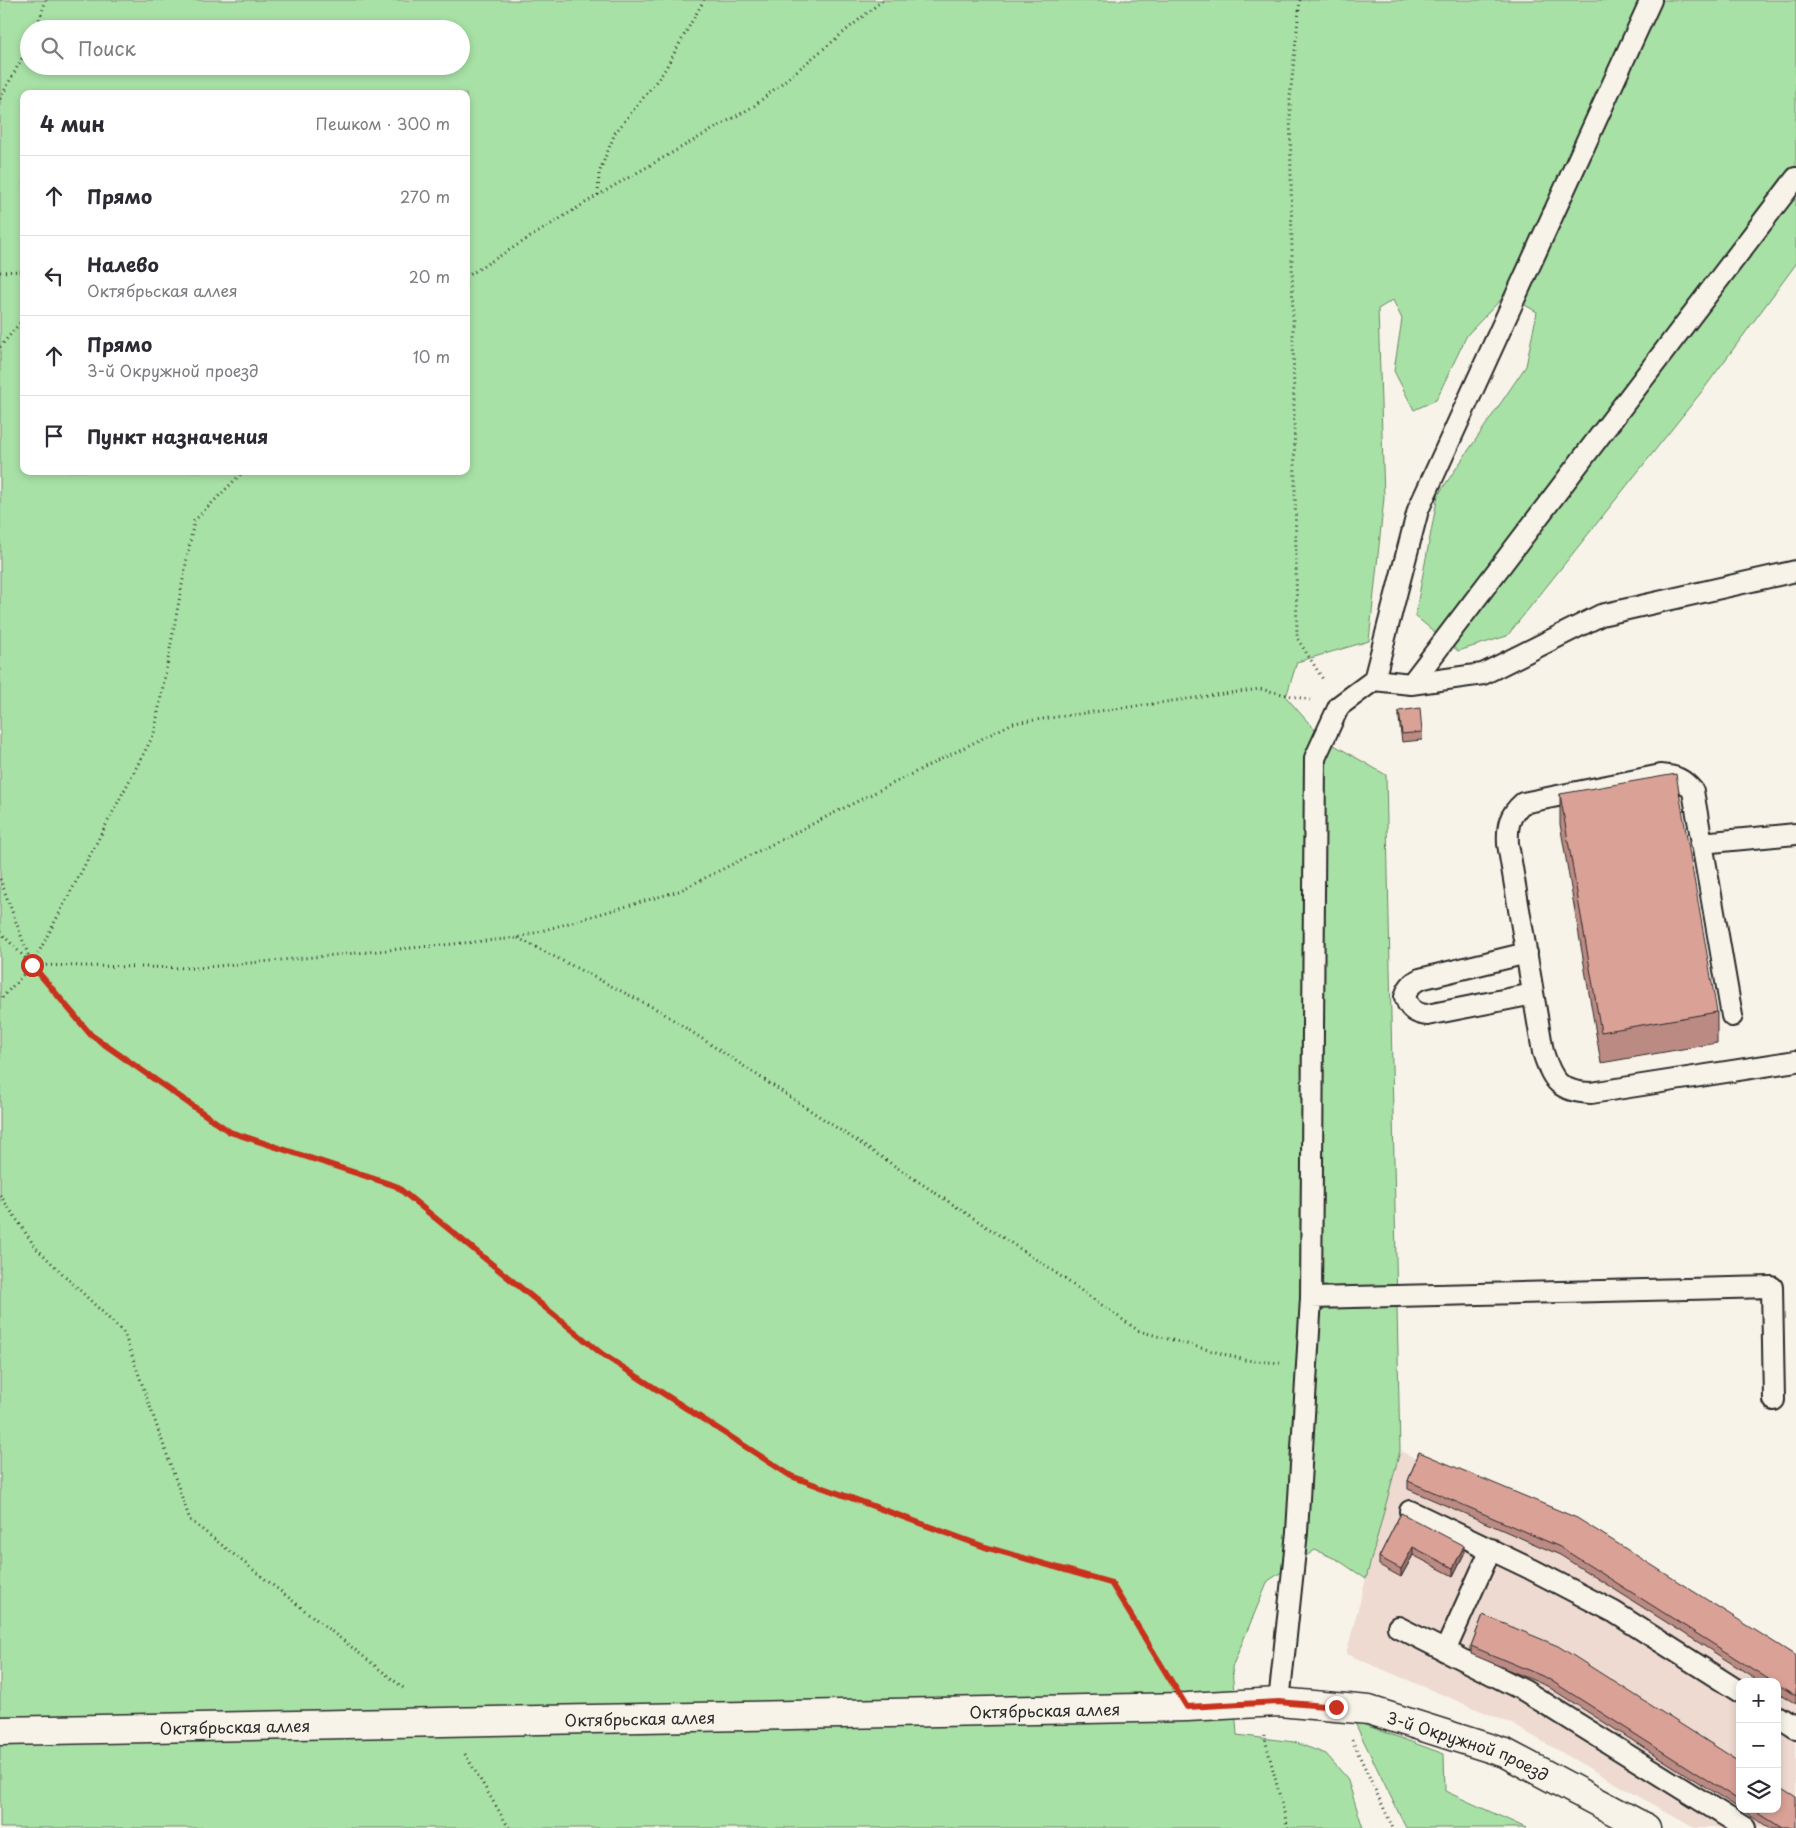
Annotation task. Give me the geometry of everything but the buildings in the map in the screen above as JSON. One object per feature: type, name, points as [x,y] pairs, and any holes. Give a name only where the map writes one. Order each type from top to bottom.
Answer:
[{"type":"street","name":"Октябрьская аллея","points":[[0,1731],[1187,1707],[1268,1702]]},
{"type":"street","name":"3-й Окружной проезд","points":[[1268,1702],[1369,1710],[1505,1753],[1646,1828]]},
{"type":"lane","points":[[1268,1702],[1297,1532],[1311,1298],[1315,758],[1339,706],[1374,680],[1418,510],[1651,0]]},
{"type":"lane","points":[[1411,684],[1796,178]]},
{"type":"lane","points":[[1374,680],[1411,684],[1483,674],[1601,615],[1796,571]]},
{"type":"lane","points":[[1732,1016],[1693,791],[1684,781],[1675,776],[1661,775],[1523,803],[1512,814],[1507,830],[1508,844],[1543,1052],[1555,1080],[1564,1088],[1576,1092],[1591,1093],[1796,1061]]},
{"type":"lane","points":[[1702,843],[1796,834]]},
{"type":"lane","points":[[1526,953],[1420,978],[1408,989],[1405,997],[1412,1010],[1418,1014],[1427,1015],[1533,994]]},
{"type":"lane","points":[[1311,1298],[1772,1287],[1774,1400]]},
{"type":"lane","points":[[1410,1511],[1491,1549],[1614,1612],[1736,1689]]},
{"type":"lane","points":[[1445,1651],[1491,1549]]},
{"type":"lane","points":[[1398,1627],[1525,1692],[1745,1828]]},
{"type":"lane","points":[[1781,1719],[1796,1728]]},
{"type":"path","points":[[39,20],[46,0]]},
{"type":"path","points":[[598,195],[599,173],[615,133],[663,73],[704,0]]},
{"type":"path","points":[[470,275],[598,195],[754,106],[883,0]]},
{"type":"path","points":[[1300,0],[1290,98],[1297,638],[1339,706]]},
{"type":"path","points":[[0,99],[20,61]]},
{"type":"path","points":[[0,272],[20,272]]},
{"type":"path","points":[[0,347],[20,323]]},
{"type":"path","points":[[0,1000],[32,965],[154,734],[194,522],[240,475]]},
{"type":"path","points":[[32,965],[196,968],[517,938],[679,891],[1013,723],[1260,690],[1339,706]]},
{"type":"path","points":[[0,879],[32,965]]},
{"type":"path","points":[[0,932],[32,965],[91,1035],[230,1132],[396,1186],[602,1354],[791,1476],[985,1547],[1111,1583],[1187,1707]]},
{"type":"path","points":[[517,938],[660,1011],[1043,1264],[1139,1332],[1244,1360],[1306,1365]]},
{"type":"path","points":[[0,1195],[36,1248],[124,1333],[190,1520],[407,1691]]},
{"type":"path","points":[[1268,1702],[1288,1828]]},
{"type":"path","points":[[1336,1707],[1393,1828]]},
{"type":"path","points":[[446,1722],[509,1828]]},
{"type":"shaded area","points":[[1400,1451],[1796,1664],[1796,1828],[1694,1828],[1510,1723],[1346,1654]]},
{"type":"green space","points":[[0,0],[1796,0],[1796,264],[1703,390],[1507,636],[1458,651],[1415,616],[1438,495],[1526,366],[1537,312],[1506,294],[1467,335],[1436,400],[1414,410],[1394,371],[1402,319],[1393,300],[1378,309],[1384,498],[1369,641],[1297,662],[1286,697],[1322,738],[1386,775],[1400,1451],[1366,1579],[1338,1560],[1315,1550],[1268,1581],[1232,1667],[1237,1735],[1294,1742],[1326,1754],[1347,1778],[1363,1828],[0,1828]]},
{"type":"green space","points":[[1354,1721],[1444,1754],[1445,1791],[1526,1828],[1406,1828]]},
{"type":"route","points":[[32,965],[91,1035],[230,1132],[396,1186],[602,1354],[791,1476],[985,1547],[1111,1583],[1187,1707],[1279,1702],[1336,1707]]}]
